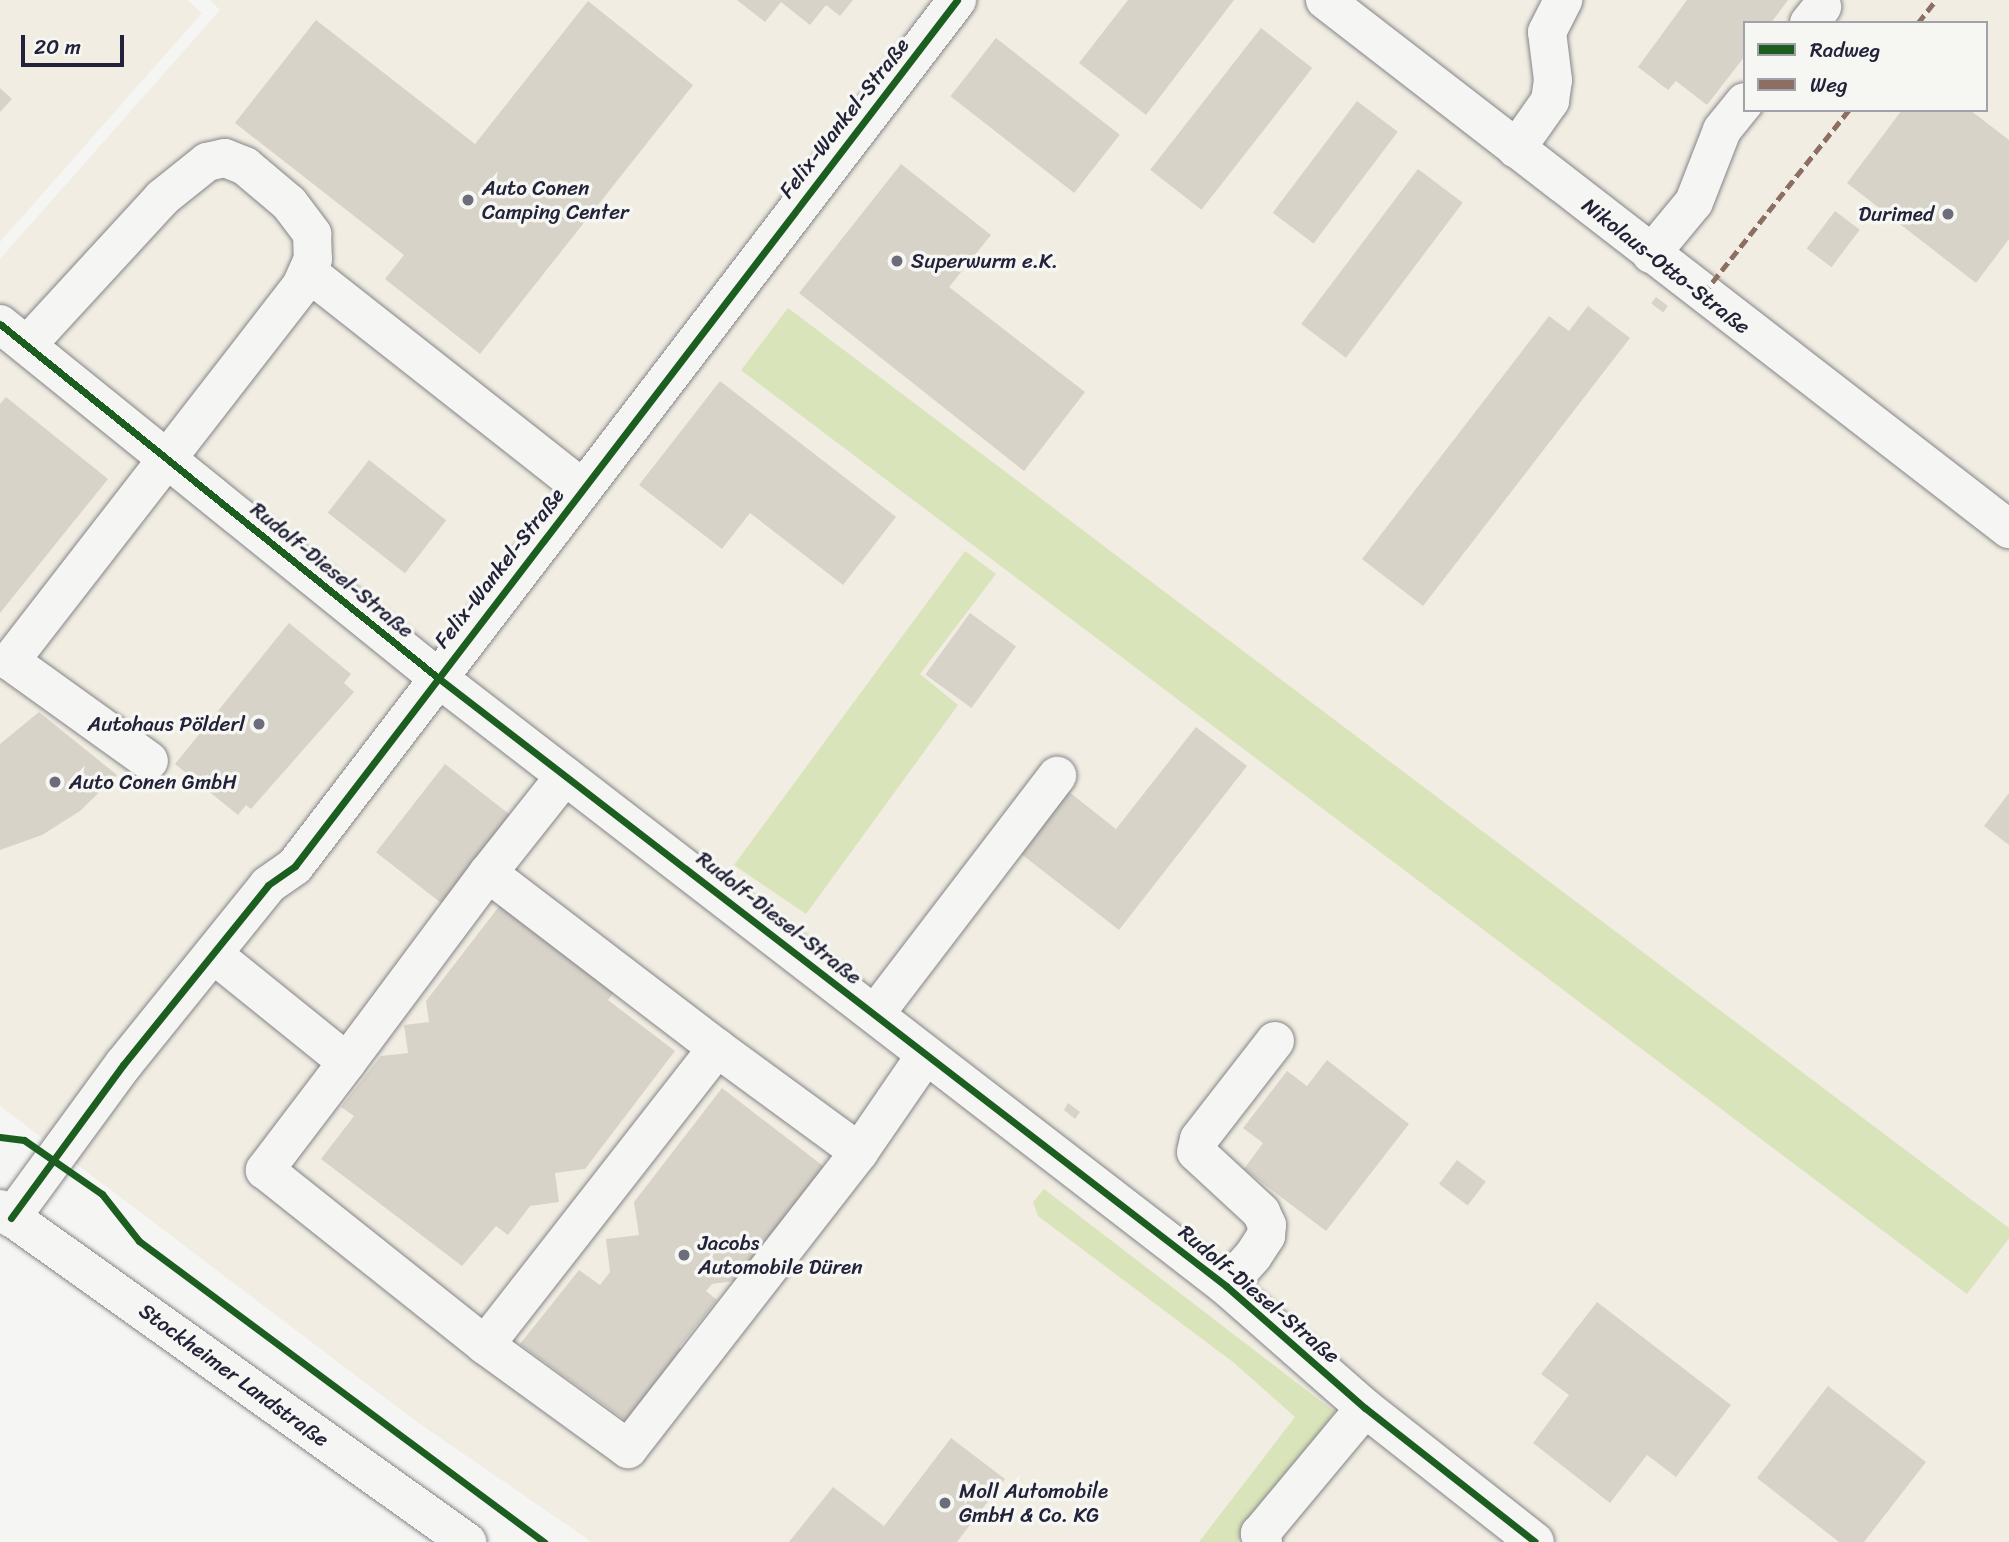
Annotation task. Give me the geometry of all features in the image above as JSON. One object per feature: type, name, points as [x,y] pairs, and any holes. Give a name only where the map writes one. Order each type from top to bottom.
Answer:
[{"type":"street","name":"Felix-Wankel-Straße","points":[[6,1214],[268,886],[295,866],[957,0]]},
{"type":"street","name":"Nikolaus-Otto-Straße","points":[[1325,0],[2009,529]]},
{"type":"street","points":[[1516,149],[1550,101],[1553,80],[1547,32],[1563,0]]},
{"type":"street","points":[[1651,254],[1694,202],[1722,130],[1743,104]]},
{"type":"street","points":[[13,335],[162,198],[207,162],[225,159],[245,166],[289,204],[304,221],[316,246],[309,273],[10,661],[149,761]]},
{"type":"street","points":[[309,273],[582,488]]},
{"type":"street","name":"Rudolf-Diesel-Straße","points":[[13,335],[437,677],[1226,1286],[1365,1408],[1535,1542]]},
{"type":"street","points":[[565,776],[488,873],[265,1170],[485,1345],[628,1449],[859,1152],[925,1056]]},
{"type":"street","points":[[875,1014],[1057,776]]},
{"type":"street","points":[[488,873],[717,1048],[859,1152]]},
{"type":"street","points":[[213,954],[347,1062]]},
{"type":"street","points":[[1226,1286],[1253,1256],[1266,1236],[1266,1225],[1261,1212],[1195,1152],[1199,1139],[1275,1041]]},
{"type":"street","points":[[485,1345],[717,1048]]},
{"type":"street","name":"Stockheimer Landstraße","points":[[6,1214],[467,1542]]},
{"type":"street","points":[[1263,1542],[1260,1534],[1365,1408]]},
{"type":"shaded area","points":[[0,0],[187,0],[202,13],[0,242]]},
{"type":"shaded area","points":[[210,0],[2009,0],[2009,1542],[592,1542],[417,1422],[0,1106],[0,259],[220,10]]},
{"type":"green space","points":[[788,308],[2009,1228],[2009,1238],[1967,1294],[741,370]]},
{"type":"green space","points":[[965,551],[996,574],[920,674],[958,705],[806,914],[734,865]]},
{"type":"green space","points":[[1044,1189],[1335,1412],[1237,1542],[1199,1542],[1295,1417],[1233,1362],[1038,1216],[1033,1202]]},
{"type":"building","points":[[737,0],[853,0],[840,16],[826,5],[810,25],[781,2],[765,22]]},
{"type":"building","points":[[1128,0],[1234,0],[1146,115],[1079,63]]},
{"type":"building","points":[[1687,0],[1788,0],[1772,21],[1743,21],[1743,59],[1707,105],[1676,81],[1668,90],[1638,67]]},
{"type":"building","name":"Auto Conen Camping Center","points":[[588,1],[693,85],[480,354],[385,279],[404,255],[235,123],[316,20],[475,144]]},
{"type":"building","points":[[1261,28],[1312,68],[1201,210],[1150,170]]},
{"type":"building","points":[[996,38],[1120,135],[1074,193],[950,96]]},
{"type":"building","points":[[0,88],[12,99],[0,112]]},
{"type":"building","points":[[1357,101],[1398,132],[1313,244],[1273,213]]},
{"type":"building","name":"Durimed","points":[[1900,112],[1973,112],[2009,140],[2009,239],[1976,283],[1847,183]]},
{"type":"building","points":[[901,164],[991,235],[949,287],[1085,392],[1024,471],[799,293]]},
{"type":"building","points":[[1418,169],[1463,203],[1346,358],[1301,324]]},
{"type":"building","points":[[1835,211],[1860,230],[1831,267],[1807,249]]},
{"type":"building","points":[[1656,297],[1668,306],[1663,312],[1651,303]]},
{"type":"building","points":[[1588,306],[1630,338],[1423,606],[1362,559],[1549,316],[1569,331]]},
{"type":"building","points":[[720,381],[896,517],[843,585],[750,513],[722,549],[639,485]]},
{"type":"building","points":[[6,397],[108,479],[0,613],[0,404]]},
{"type":"building","points":[[369,460],[446,520],[405,573],[328,513]]},
{"type":"building","points":[[970,613],[1016,647],[971,708],[925,674]]},
{"type":"building","name":"Autohaus Pölderl","points":[[289,623],[351,674],[344,683],[354,692],[251,809],[246,805],[238,815],[175,764]]},
{"type":"building","name":"Auto Conen GmbH","points":[[39,712],[117,775],[80,811],[42,835],[0,850],[0,744]]},
{"type":"building","points":[[1196,727],[1247,766],[1119,930],[1016,850],[1064,788],[1116,829]]},
{"type":"building","points":[[445,764],[510,815],[441,903],[376,852]]},
{"type":"building","points":[[2009,793],[2009,845],[1984,826]]},
{"type":"building","points":[[504,900],[618,987],[608,1000],[675,1051],[585,1169],[555,1173],[559,1202],[530,1206],[508,1235],[496,1226],[462,1266],[321,1159],[354,1116],[341,1107],[381,1056],[408,1053],[404,1025],[429,1022],[426,1001]]},
{"type":"building","points":[[1327,1060],[1409,1124],[1326,1231],[1244,1169],[1263,1143],[1243,1128],[1287,1071],[1307,1086]]},
{"type":"building","name":"Jacobs Automobile Düren","points":[[722,1088],[827,1169],[741,1280],[712,1284],[706,1291],[717,1300],[679,1347],[687,1354],[632,1425],[520,1344],[579,1270],[600,1285],[610,1272],[606,1239],[639,1235],[634,1202]]},
{"type":"building","points":[[1068,1103],[1080,1112],[1075,1119],[1064,1110]]},
{"type":"building","points":[[1457,1160],[1486,1182],[1468,1206],[1439,1184]]},
{"type":"building","points":[[1597,1302],[1731,1405],[1676,1477],[1647,1455],[1610,1503],[1533,1443],[1569,1395],[1541,1374]]},
{"type":"building","points":[[1828,1386],[1926,1462],[1864,1542],[1839,1542],[1757,1478]]},
{"type":"building","name":"Moll Automobile GmbH & Co. KG","points":[[951,1438],[1005,1479],[957,1542],[789,1542],[833,1487],[884,1526]]},
{"type":"marked path","points":[[1920,21],[1936,0]]},
{"type":"marked path","points":[[1703,294],[1847,112]]},
{"type":"cycle path","points":[[11,1218],[123,1065],[268,885],[295,866],[957,0]]},
{"type":"cycle path","points":[[0,324],[437,677],[1226,1286],[1365,1408],[1535,1542]]},
{"type":"cycle path","points":[[0,1137],[24,1140],[102,1194],[139,1241],[544,1542]]},
{"type":"place","name":"Auto Conen Camping Center","points":[[468,200]]},
{"type":"place","name":"Durimed","points":[[1948,214]]},
{"type":"place","name":"Superwurm e.K.","points":[[897,261]]},
{"type":"place","name":"Autohaus Pölderl","points":[[259,724]]},
{"type":"place","name":"Auto Conen GmbH","points":[[55,782]]},
{"type":"place","name":"Jacobs Automobile Düren","points":[[684,1255]]},
{"type":"place","name":"Moll Automobile GmbH & Co. KG","points":[[945,1503]]}]
